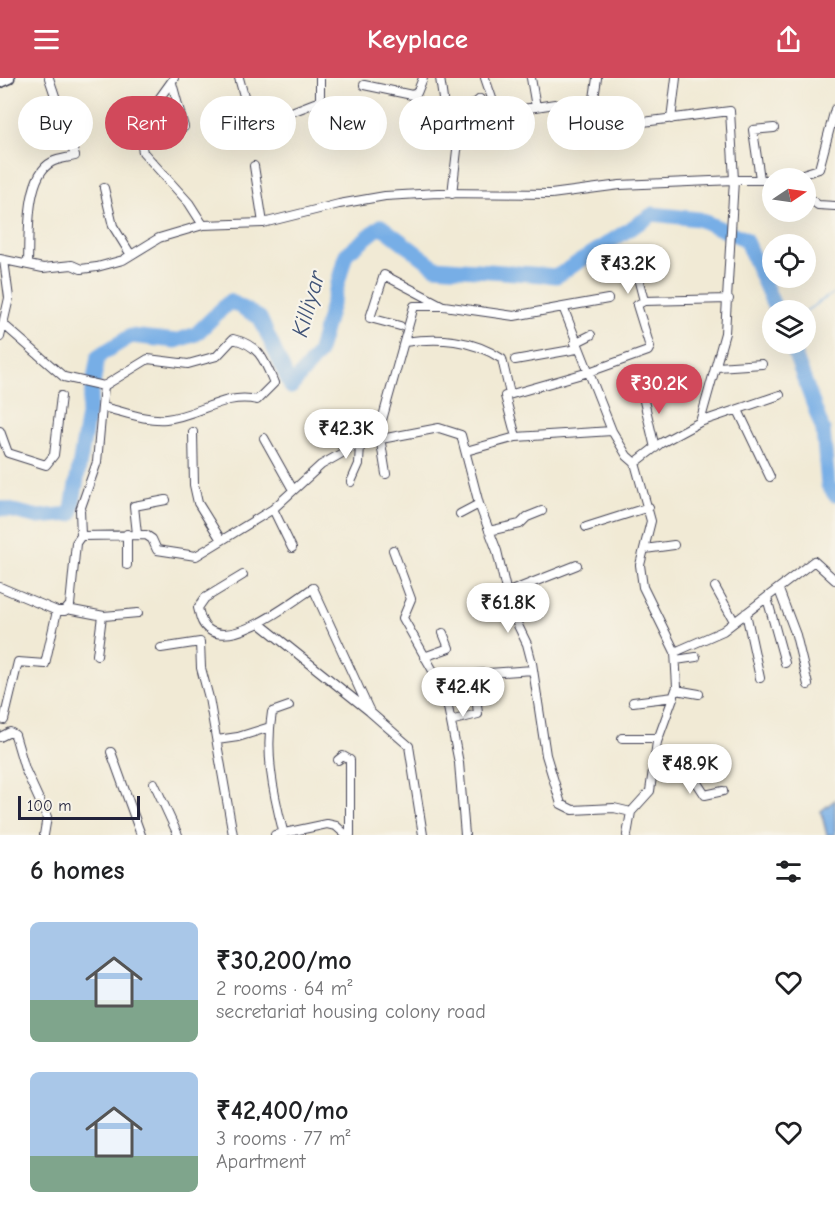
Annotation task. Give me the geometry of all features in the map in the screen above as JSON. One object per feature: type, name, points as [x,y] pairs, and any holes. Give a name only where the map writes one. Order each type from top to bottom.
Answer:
[{"type":"street","points":[[0,82],[9,78]]},
{"type":"street","points":[[28,265],[31,207],[37,179],[50,163],[75,156],[49,78]]},
{"type":"street","points":[[239,78],[251,122],[258,125],[320,101],[320,78]]},
{"type":"street","points":[[364,85],[412,95],[417,93],[423,78]]},
{"type":"street","points":[[440,78],[443,96]]},
{"type":"street","points":[[485,78],[497,112],[547,105]]},
{"type":"street","points":[[531,78],[536,107]]},
{"type":"street","points":[[594,96],[597,78]]},
{"type":"street","points":[[671,119],[676,78]]},
{"type":"street","points":[[173,81],[177,96]]},
{"type":"street","points":[[173,81],[138,128],[140,144],[143,153],[189,203],[203,225]]},
{"type":"street","points":[[816,170],[819,169],[835,109]]},
{"type":"street","points":[[645,122],[730,111],[734,180],[729,240],[729,299],[725,333],[717,367],[700,422]]},
{"type":"street","points":[[0,337],[9,298],[2,260],[43,268],[72,265],[81,269],[97,267],[131,255],[159,238],[203,225],[263,223],[339,204],[385,196],[551,194],[620,185],[760,179],[753,130],[774,128]]},
{"type":"street","points":[[452,194],[457,150]]},
{"type":"street","points":[[254,166],[263,223]]},
{"type":"street","points":[[104,188],[113,225],[131,255]]},
{"type":"street","points":[[816,204],[835,206]]},
{"type":"street","points":[[636,274],[644,301]]},
{"type":"street","points":[[400,326],[370,318],[384,275],[444,306]]},
{"type":"street","points":[[386,474],[378,438],[414,306],[444,306],[514,316],[608,299]]},
{"type":"street","points":[[516,437],[505,396],[589,372],[648,351],[650,347],[637,305],[644,301],[729,299]]},
{"type":"street","points":[[562,307],[612,431],[627,456],[635,463],[651,521],[640,565],[643,588],[676,656],[675,693],[658,738],[650,791],[631,812],[627,835]]},
{"type":"street","points":[[3,324],[64,377],[78,381],[104,386],[148,358],[188,364],[217,356],[233,339],[251,343],[265,362],[274,383],[257,400],[243,396],[168,419],[153,419],[102,407]]},
{"type":"street","points":[[515,360],[576,346],[591,335]]},
{"type":"street","points":[[404,342],[443,339],[488,349],[502,359],[510,394]]},
{"type":"street","points":[[717,367],[762,364]]},
{"type":"street","points":[[4,720],[18,662],[45,664],[63,610],[76,543],[81,536],[80,510],[98,462],[104,386]]},
{"type":"street","points":[[641,388],[650,436],[655,448]]},
{"type":"street","points":[[635,463],[655,448],[700,422],[780,395]]},
{"type":"street","points":[[0,431],[8,453],[46,465],[54,455],[62,396]]},
{"type":"street","points":[[738,410],[771,477]]},
{"type":"street","points":[[81,536],[137,534],[152,539],[157,550],[191,557],[200,554],[273,509],[292,488],[321,465],[360,443],[439,428],[461,435],[479,504],[497,551],[511,611],[527,644],[546,754],[561,804],[573,810],[614,808],[631,812]]},
{"type":"street","points":[[466,451],[516,437],[612,431]]},
{"type":"street","points":[[193,432],[194,485],[198,503],[220,540]]},
{"type":"street","points":[[264,438],[292,488]]},
{"type":"street","points":[[337,440],[347,451]]},
{"type":"street","points":[[351,482],[359,464],[360,443]]},
{"type":"street","points":[[137,534],[134,506],[166,500]]},
{"type":"street","points":[[460,514],[479,504]]},
{"type":"street","points":[[586,527],[649,507]]},
{"type":"street","points":[[273,509],[292,549]]},
{"type":"street","points":[[489,531],[520,524],[528,517],[542,511]]},
{"type":"street","points":[[127,565],[128,534]]},
{"type":"street","points":[[645,549],[674,545]]},
{"type":"street","points":[[393,550],[411,599],[403,618],[444,692],[459,763],[465,835]]},
{"type":"street","points":[[676,656],[723,631],[814,561],[835,580]]},
{"type":"street","points":[[506,593],[577,565]]},
{"type":"street","points":[[243,575],[205,598],[198,608],[207,629],[216,633],[238,631],[259,623],[313,588],[370,712]]},
{"type":"street","points":[[0,586],[63,610],[102,616],[138,613]]},
{"type":"street","points":[[715,587],[734,621]]},
{"type":"street","points":[[779,590],[796,635],[808,685]]},
{"type":"street","points":[[767,598],[785,663]]},
{"type":"street","points":[[746,612],[760,678]]},
{"type":"street","points":[[97,655],[102,616]]},
{"type":"street","points":[[259,623],[409,746],[423,835]]},
{"type":"street","points":[[424,657],[449,648],[443,633]]},
{"type":"street","points":[[162,648],[200,642],[201,668],[233,835]]},
{"type":"street","points":[[676,656],[696,657]]},
{"type":"street","points":[[454,720],[478,714],[474,674],[533,670]]},
{"type":"street","points":[[633,702],[675,693],[699,694]]},
{"type":"street","points":[[289,706],[272,712],[270,727],[273,791],[279,833],[327,824],[336,826],[348,835]]},
{"type":"street","points":[[216,740],[238,737],[270,727]]},
{"type":"street","points":[[0,737],[10,732],[15,735],[25,769],[47,817],[44,835]]},
{"type":"street","points":[[622,738],[658,738]]},
{"type":"street","points":[[111,752],[141,835]]},
{"type":"street","points":[[338,760],[343,756],[350,760],[348,835]]},
{"type":"street","points":[[653,774],[690,772],[705,795],[723,791]]},
{"type":"street","points":[[154,783],[178,835]]},
{"type":"water","points":[[835,800],[835,835],[827,835],[821,811]]},
{"type":"waterway","name":"Killiyar","points":[[0,508],[39,517],[71,514],[98,356],[131,336],[176,341],[196,334],[230,301],[260,318],[291,387],[318,354],[346,254],[381,226],[435,267],[557,276],[653,214],[698,219],[745,239],[772,300]]},
{"type":"waterway","points":[[816,304],[835,292]]},
{"type":"waterway","name":"Killiyar","points":[[795,354],[823,430],[828,485],[835,495]]}]
